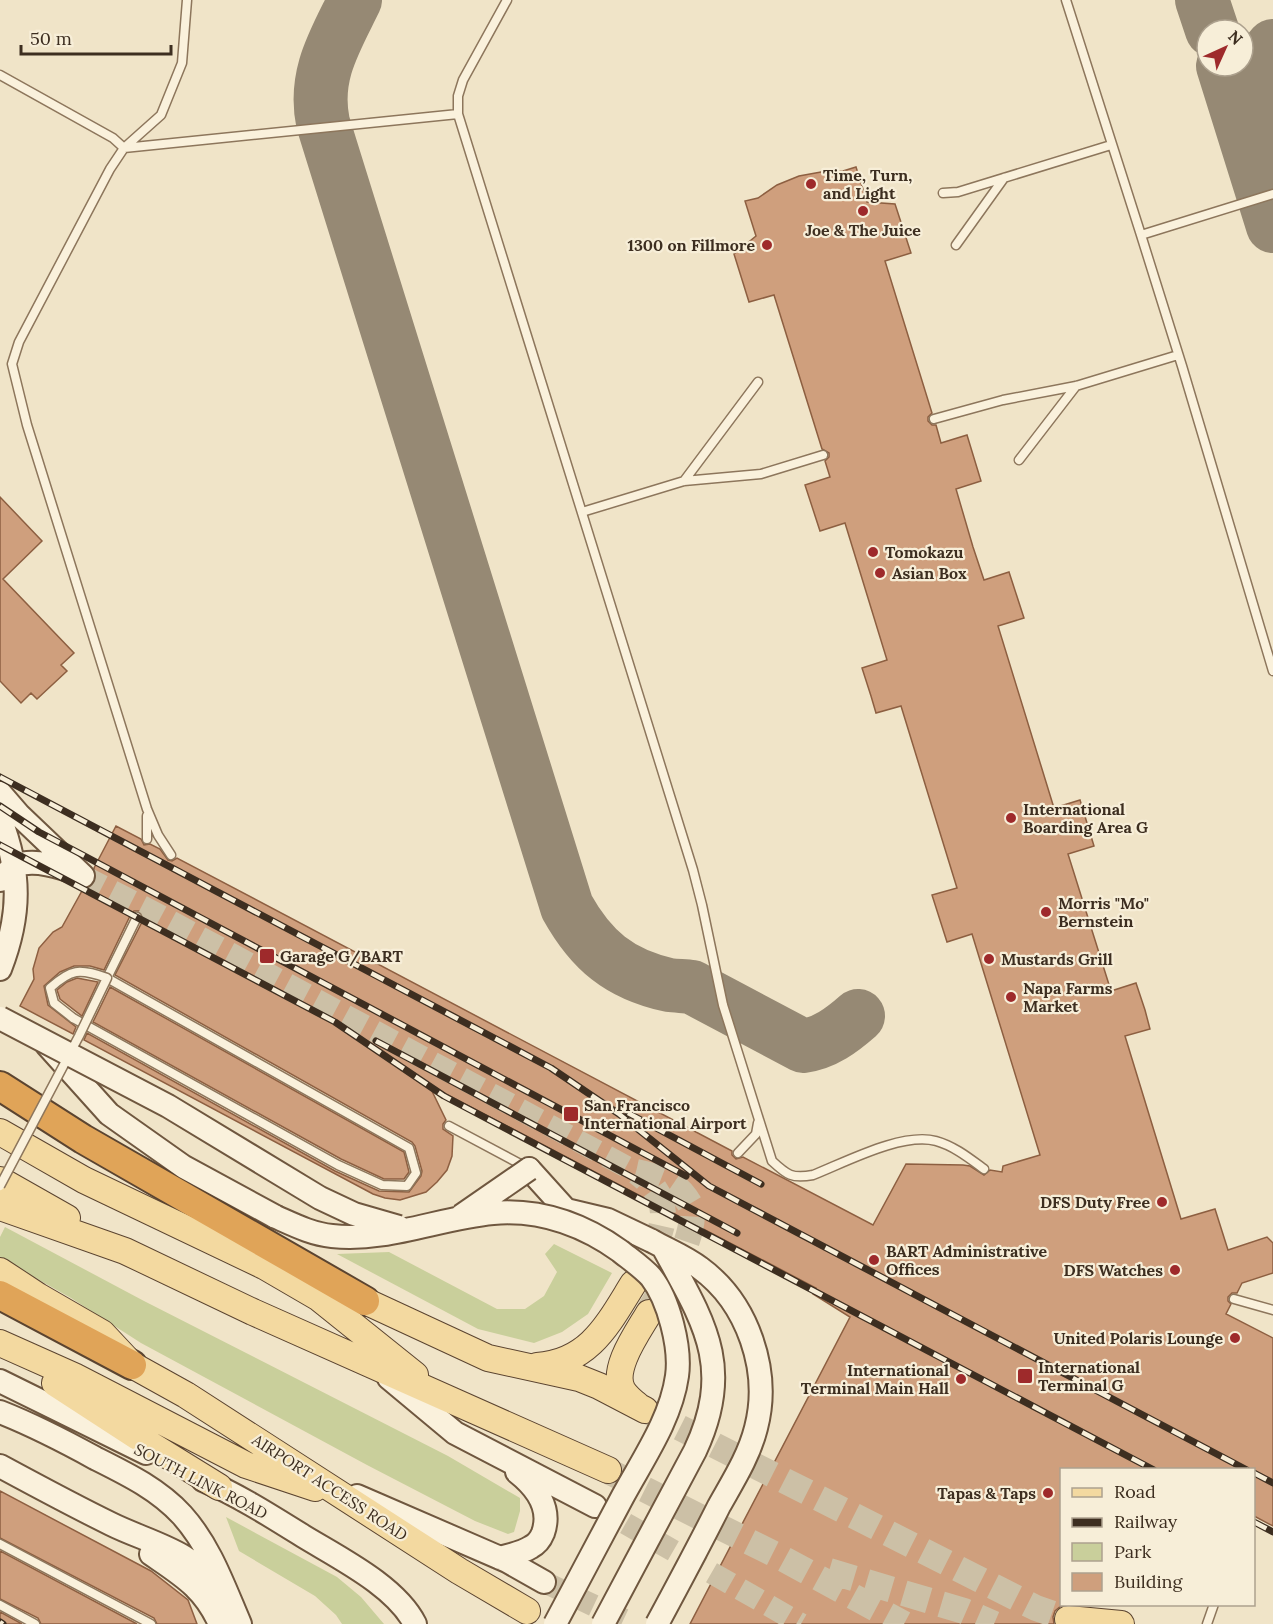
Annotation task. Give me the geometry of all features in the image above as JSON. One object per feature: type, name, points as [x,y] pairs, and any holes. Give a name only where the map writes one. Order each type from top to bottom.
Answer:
[{"type":"highway","points":[[0,1086],[83,1139],[202,1222],[364,1301]]},
{"type":"highway","points":[[0,1277],[38,1296]]},
{"type":"highway","points":[[0,1295],[132,1365]]},
{"type":"highway","points":[[0,1312],[88,1357],[132,1365]]},
{"type":"main road","points":[[0,1132],[84,1180],[202,1222],[264,1266],[319,1298],[446,1399]]},
{"type":"main road","points":[[0,1180],[125,1251],[223,1298],[608,1470]]},
{"type":"main road","points":[[0,1207],[125,1251]]},
{"type":"main road","points":[[264,1266],[364,1301],[488,1358],[579,1378],[645,1410],[622,1390],[619,1374],[623,1360],[649,1312]]},
{"type":"main road","name":"AIRPORT ACCESS ROAD","points":[[0,1271],[102,1333],[132,1365],[186,1395],[459,1571],[527,1611]]},
{"type":"main road","points":[[516,1365],[556,1364],[573,1357],[589,1346],[604,1329],[633,1284]]},
{"type":"main road","points":[[0,1345],[70,1394],[219,1487]]},
{"type":"main road","points":[[70,1394],[246,1465],[349,1500]]},
{"type":"main road","points":[[1068,1619],[1121,1624]]},
{"type":"street","points":[[0,793],[19,815],[83,876],[69,870],[42,864],[5,866]]},
{"type":"street","points":[[0,818],[5,866],[17,886],[15,916],[0,969]]},
{"type":"street","points":[[0,1018],[168,1106],[320,1198],[354,1214],[396,1227],[447,1225],[503,1211],[526,1208],[566,1209],[608,1220],[663,1246],[700,1268],[718,1283],[732,1301],[752,1341],[761,1384],[760,1406],[756,1427],[745,1458],[657,1624]]},
{"type":"street","points":[[43,1040],[109,1114],[154,1147],[184,1167],[305,1230],[332,1236],[364,1236],[492,1213],[528,1214],[561,1220],[594,1233],[651,1278],[670,1317],[677,1357],[677,1377],[660,1426],[555,1624]]},
{"type":"street","points":[[447,1225],[529,1169],[566,1209]]},
{"type":"street","points":[[603,1624],[695,1451],[707,1423],[713,1397],[714,1371],[708,1338],[701,1317],[663,1246]]},
{"type":"street","points":[[376,1367],[454,1433],[596,1506]]},
{"type":"street","points":[[0,1381],[70,1394]]},
{"type":"street","points":[[0,1412],[59,1439],[151,1487],[182,1516],[200,1539],[217,1569],[240,1624]]},
{"type":"street","points":[[491,1452],[521,1475],[537,1492],[546,1512],[547,1523],[542,1537],[533,1547],[500,1558]]},
{"type":"street","points":[[0,1467],[112,1525],[186,1557],[211,1579],[226,1605],[233,1624]]},
{"type":"street","points":[[317,1479],[500,1558],[544,1582]]},
{"type":"street","name":"SOUTH LINK ROAD","points":[[219,1487],[279,1521],[370,1578],[393,1596],[412,1617],[415,1624]]},
{"type":"street","points":[[112,1525],[195,1585],[209,1602],[220,1624]]},
{"type":"lane","points":[[171,855],[158,835],[147,809],[27,424],[12,364],[24,332],[110,169],[124,148],[161,115],[183,63],[187,0]]},
{"type":"lane","points":[[507,0],[463,80],[458,96],[458,114],[693,870],[723,1005],[772,1161],[787,1174],[800,1178],[899,1142],[917,1138],[936,1141],[957,1149],[984,1169]]},
{"type":"lane","points":[[1066,0],[1178,355],[1273,671]]},
{"type":"lane","points":[[0,75],[113,138],[124,148],[458,114]]},
{"type":"lane","points":[[943,192],[958,192],[1111,145]]},
{"type":"lane","points":[[956,245],[1005,178]]},
{"type":"lane","points":[[1140,235],[1273,194]]},
{"type":"lane","points":[[934,419],[1003,400],[1076,386],[1178,355]]},
{"type":"lane","points":[[684,481],[758,382]]},
{"type":"lane","points":[[1019,460],[1076,386]]},
{"type":"lane","points":[[582,512],[684,481],[761,474],[824,455]]},
{"type":"lane","points":[[147,809],[147,839]]},
{"type":"lane","points":[[0,1186],[137,917]]},
{"type":"lane","points":[[87,971],[107,978],[409,1148],[416,1173],[407,1186],[382,1185],[338,1165],[73,1018],[54,1003],[50,988],[65,974],[87,971]]},
{"type":"lane","points":[[738,1153],[756,1134],[758,1119]]},
{"type":"lane","points":[[449,1126],[529,1169]]},
{"type":"lane","points":[[1234,1299],[1273,1310]]},
{"type":"lane","points":[[0,1544],[151,1624]]},
{"type":"lane","points":[[0,1605],[35,1624]]},
{"type":"lane","points":[[1207,1624],[1214,1606]]},
{"type":"green space","points":[[5,1227],[144,1301],[448,1456],[520,1498],[520,1511],[514,1532],[508,1534],[475,1521],[141,1343],[71,1298],[0,1258],[0,1237]]},
{"type":"green space","points":[[554,1244],[612,1273],[588,1314],[562,1332],[534,1343],[478,1329],[337,1254],[389,1252],[497,1309],[525,1309],[544,1296],[557,1272],[545,1254]]},
{"type":"green space","points":[[226,1517],[337,1577],[361,1597],[384,1624],[342,1624],[336,1615],[315,1596],[239,1551]]},
{"type":"building","points":[[856,167],[867,202],[895,204],[911,253],[885,261],[932,413],[928,421],[936,425],[941,443],[967,435],[981,481],[956,489],[984,580],[1009,572],[1024,618],[998,626],[1054,808],[1080,800],[1094,846],[1068,854],[1111,991],[1136,983],[1145,1010],[1150,1029],[1125,1036],[1181,1219],[1215,1209],[1228,1250],[1267,1237],[1273,1243],[1273,1273],[1242,1283],[1237,1293],[1232,1293],[1228,1297],[1231,1304],[1226,1314],[1273,1338],[1273,1526],[1255,1517],[1255,1468],[1060,1468],[1061,1606],[1055,1611],[1054,1624],[690,1624],[850,1317],[813,1294],[816,1288],[429,1085],[446,1120],[443,1129],[453,1136],[452,1156],[447,1170],[426,1192],[400,1200],[373,1194],[84,1040],[87,1033],[335,1171],[379,1191],[409,1192],[421,1176],[422,1171],[412,1142],[115,975],[143,920],[143,914],[139,911],[131,914],[104,970],[90,966],[74,966],[60,972],[44,986],[48,1005],[76,1027],[73,1034],[20,1006],[34,979],[33,969],[39,948],[53,932],[62,927],[83,889],[93,885],[96,879],[94,868],[116,826],[141,839],[144,845],[150,844],[160,849],[168,860],[172,861],[177,858],[732,1151],[736,1159],[743,1157],[873,1225],[906,1164],[963,1165],[970,1166],[984,1175],[990,1170],[1002,1172],[1003,1166],[1040,1155],[972,934],[947,942],[932,895],[957,888],[901,706],[876,713],[862,668],[887,660],[845,523],[820,531],[805,485],[830,477],[825,461],[829,453],[822,449],[774,295],[749,302],[734,254],[756,236],[745,201],[758,198],[777,185],[799,176],[843,171]]},
{"type":"building","points":[[0,497],[42,541],[3,579],[74,653],[61,665],[67,671],[37,699],[31,693],[21,703],[0,681]]},
{"type":"building","points":[[77,978],[98,982],[82,1016],[60,999],[57,990]]},
{"type":"building","points":[[110,987],[404,1152],[409,1172],[404,1179],[384,1179],[341,1159],[93,1022]]},
{"type":"building","points":[[0,1491],[151,1571],[188,1600],[197,1624],[157,1624],[154,1618],[0,1538]]},
{"type":"building","points":[[0,1551],[137,1624],[41,1624],[38,1618],[0,1599]]},
{"type":"building","points":[[0,1612],[22,1624],[0,1624]]},
{"type":"taxiway","points":[[355,0],[333,44],[323,74],[321,89],[323,123],[567,907],[586,936],[608,958],[621,967],[651,980],[669,985],[692,987],[803,1046],[833,1035],[858,1016]]},
{"type":"taxiway","points":[[1202,0],[1208,18]]},
{"type":"taxiway","points":[[1248,132],[1251,86],[1259,65],[1273,46]]},
{"type":"taxiway","points":[[1227,78],[1273,226]]},
{"type":"tunnel","points":[[83,876],[636,1172]]},
{"type":"tunnel","points":[[636,1172],[669,1182],[681,1192],[692,1208],[689,1235],[684,1249],[649,1311]]},
{"type":"tunnel","points":[[633,1284],[657,1240],[662,1226],[663,1212],[660,1198],[652,1185],[637,1172]]},
{"type":"tunnel","points":[[645,1410],[1036,1608],[1068,1619]]},
{"type":"tunnel","points":[[610,1472],[780,1557],[904,1624]]},
{"type":"tunnel","points":[[597,1507],[801,1624]]},
{"type":"tunnel","points":[[829,1571],[964,1611],[994,1624]]},
{"type":"tunnel","points":[[544,1582],[633,1624]]},
{"type":"railway","points":[[0,777],[551,1068],[619,1114],[709,1186],[1243,1468]]},
{"type":"railway","points":[[0,806],[39,832],[686,1176]]},
{"type":"railway","points":[[0,845],[335,1022],[444,1096],[1150,1468]]},
{"type":"railway","points":[[376,1041],[737,1233]]},
{"type":"railway","points":[[628,1113],[761,1184]]},
{"type":"railway","points":[[1255,1474],[1273,1483]]},
{"type":"railway","points":[[1255,1523],[1273,1532]]},
{"type":"place","name":"Time, Turn, and Light","points":[[811,184]]},
{"type":"place","name":"Joe & The Juice","points":[[863,211]]},
{"type":"place","name":"1300 on Fillmore","points":[[767,245]]},
{"type":"place","name":"Tomokazu","points":[[873,552]]},
{"type":"place","name":"Asian Box","points":[[880,573]]},
{"type":"place","name":"International Boarding Area G","points":[[1011,818]]},
{"type":"place","name":"Morris \"Mo\" Bernstein","points":[[1046,912]]},
{"type":"place","name":"Garage G/BART","points":[[267,956]]},
{"type":"place","name":"Mustards Grill","points":[[989,959]]},
{"type":"place","name":"Napa Farms Market","points":[[1011,997]]},
{"type":"place","name":"San Francisco International Airport","points":[[571,1114]]},
{"type":"place","name":"DFS Duty Free","points":[[1162,1202]]},
{"type":"place","name":"BART Administrative Offices","points":[[874,1260]]},
{"type":"place","name":"DFS Watches","points":[[1175,1270]]},
{"type":"place","name":"United Polaris Lounge","points":[[1235,1338]]},
{"type":"place","name":"International Terminal G","points":[[1025,1376]]},
{"type":"place","name":"International Terminal Main Hall","points":[[961,1379]]},
{"type":"place","name":"Tapas & Taps","points":[[1048,1493]]}]
